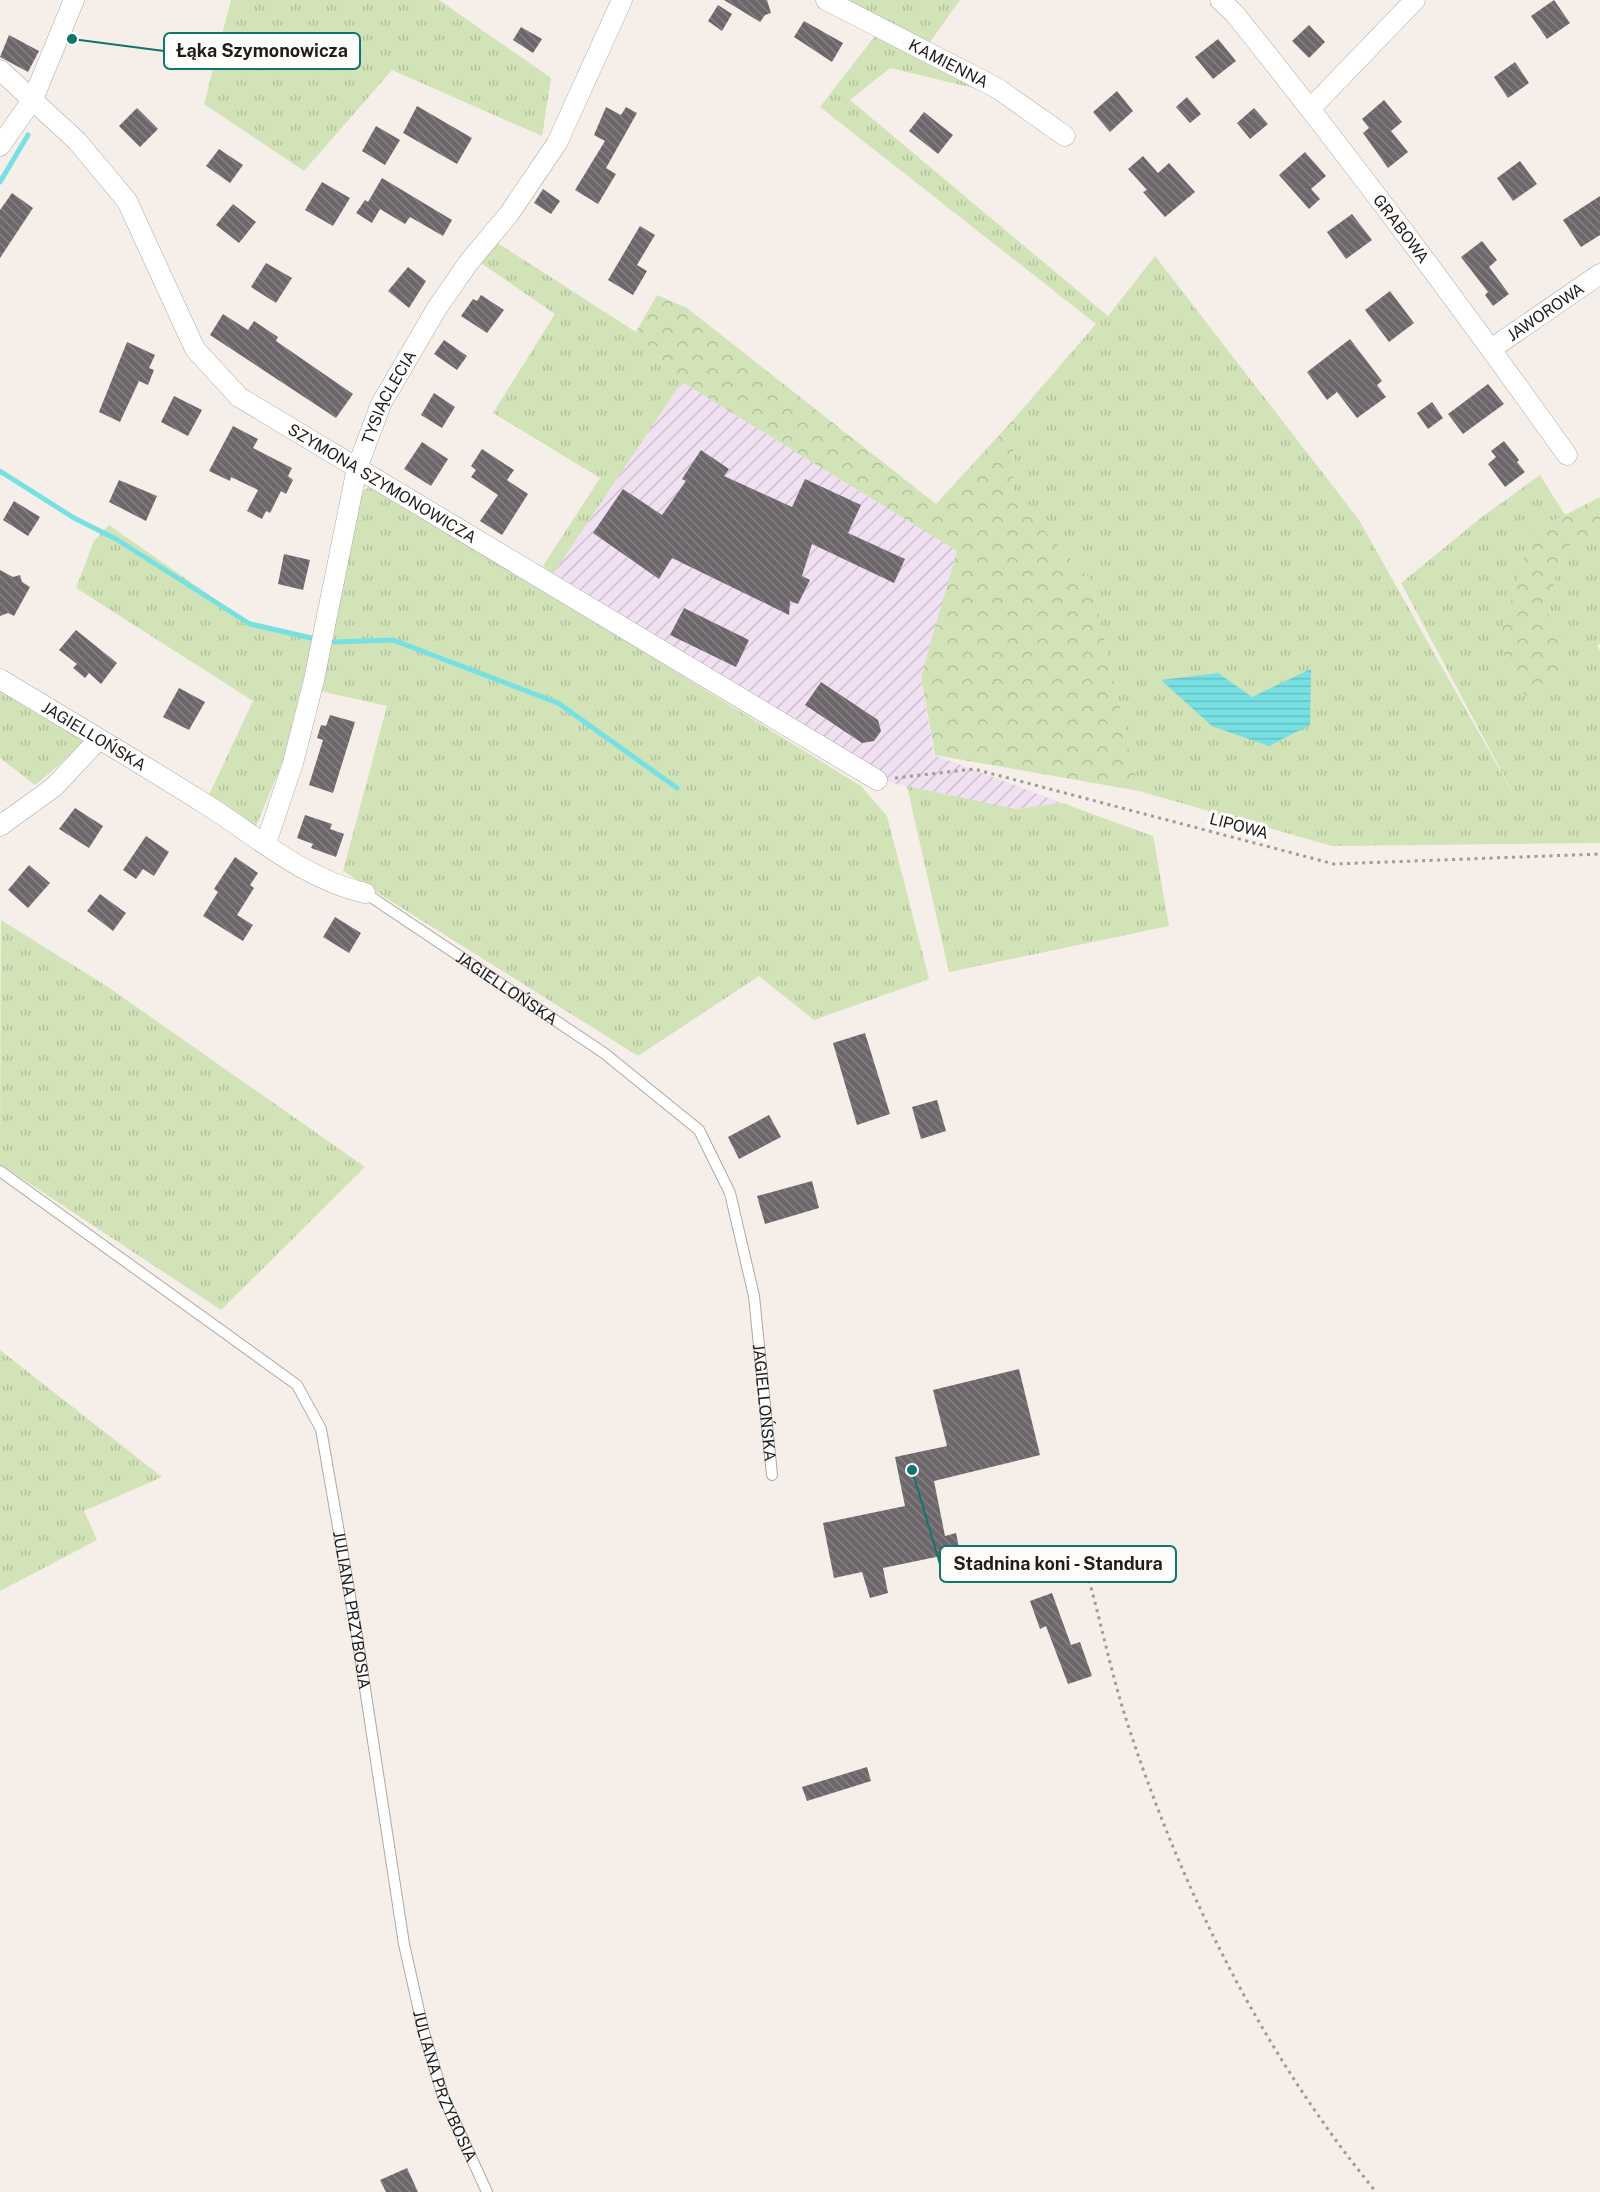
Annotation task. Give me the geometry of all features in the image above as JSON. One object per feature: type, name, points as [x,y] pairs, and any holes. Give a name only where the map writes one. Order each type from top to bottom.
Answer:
[{"type":"street","points":[[0,146],[33,99],[74,0]]},
{"type":"street","name":"TYSIĄCLECIA","points":[[266,843],[293,763],[314,680],[357,468],[381,404],[437,308],[469,262],[509,214],[557,143],[622,0]]},
{"type":"street","name":"KAMIENNA","points":[[826,0],[997,88],[1065,136]]},
{"type":"street","name":"GRABOWA","points":[[1220,0],[1311,108],[1491,349],[1567,456]]},
{"type":"street","points":[[1311,108],[1415,0]]},
{"type":"street","name":"SZYMONA SZYMONOWICZA","points":[[0,70],[77,141],[127,201],[195,349],[239,397],[878,780]]},
{"type":"street","name":"JAWOROWA","points":[[1491,349],[1600,274]]},
{"type":"street","name":"JAGIELLOŃSKA","points":[[0,680],[266,843],[302,870],[339,887],[365,893]]},
{"type":"street","points":[[0,826],[54,787],[99,739]]},
{"type":"lane","name":"JAGIELLOŃSKA","points":[[365,893],[604,1053],[699,1130],[730,1193],[754,1296],[772,1475]]},
{"type":"lane","name":"JULIANA PRZYBOSIA","points":[[0,1171],[297,1385],[321,1429],[357,1636],[406,1954],[423,2029],[443,2096],[487,2192]]},
{"type":"path","name":"LIPOWA","points":[[878,780],[974,769],[1334,864],[1600,854]]},
{"type":"path","points":[[1087,1573],[1127,1721],[1162,1815],[1215,1942],[1290,2076],[1376,2192]]},
{"type":"shaded area","points":[[682,382],[957,551],[921,676],[934,755],[1062,803],[1016,809],[877,780],[547,583]]},
{"type":"green space","points":[[231,0],[439,0],[551,78],[542,136],[392,70],[304,171],[204,104]]},
{"type":"green space","points":[[843,0],[960,0],[928,45],[990,92],[890,68],[850,100],[1108,316],[1155,256],[1359,520],[1519,804],[1401,583],[1482,517],[1540,475],[1565,515],[1532,532],[1548,614],[1559,558],[1578,534],[1600,540],[1600,644],[1597,645],[1600,651],[1600,843],[1332,846],[1139,791],[1091,580],[1013,498],[1014,419],[1096,324],[820,107],[881,28]]},
{"type":"green space","points":[[496,242],[636,332],[682,382],[553,574],[543,566],[600,478],[493,413],[555,314],[478,261]]},
{"type":"green space","points":[[657,295],[687,308],[936,504],[1014,419],[1013,498],[1091,580],[1139,791],[935,755],[921,676],[957,551],[682,382],[636,332]]},
{"type":"green space","points":[[373,485],[861,786],[887,816],[929,979],[814,1020],[759,976],[638,1056],[343,871],[387,706],[320,691],[361,492]]},
{"type":"green space","points":[[1600,497],[1600,540],[1578,535],[1559,558],[1548,614],[1562,641],[1559,686],[1525,696],[1499,641],[1532,532]]},
{"type":"green space","points":[[109,525],[245,620],[314,636],[283,761],[256,826],[208,797],[253,701],[76,588],[94,541]]},
{"type":"green space","points":[[0,688],[89,740],[35,785],[0,758]]},
{"type":"green space","points":[[907,786],[1016,809],[1062,803],[1153,836],[1169,926],[949,972]]},
{"type":"green space","points":[[1,920],[108,987],[365,1167],[221,1310],[0,1164]]},
{"type":"green space","points":[[0,1350],[162,1477],[84,1511],[97,1540],[0,1591]]},
{"type":"water","points":[[1311,669],[1310,725],[1269,746],[1212,726],[1161,680],[1218,673],[1252,697]]},
{"type":"building","points":[[724,0],[767,0],[771,13],[765,15],[760,22]]},
{"type":"building","points":[[1554,0],[1570,23],[1547,39],[1531,16]]},
{"type":"building","points":[[718,5],[732,14],[722,31],[708,21]]},
{"type":"building","points":[[804,21],[843,43],[832,62],[794,37]]},
{"type":"building","points":[[1309,25],[1325,42],[1309,58],[1292,41]]},
{"type":"building","points":[[521,27],[542,39],[533,53],[513,40]]},
{"type":"building","points":[[9,35],[39,51],[28,72],[0,57]]},
{"type":"building","points":[[1218,39],[1236,61],[1213,79],[1195,57]]},
{"type":"building","points":[[1515,62],[1529,83],[1508,98],[1494,77]]},
{"type":"building","points":[[1117,91],[1133,111],[1110,132],[1093,112]]},
{"type":"building","points":[[1187,97],[1201,114],[1190,123],[1176,107]]},
{"type":"building","points":[[1384,100],[1402,122],[1391,131],[1408,152],[1388,168],[1363,133],[1369,128],[1362,119]]},
{"type":"building","points":[[417,106],[472,138],[457,164],[403,133]]},
{"type":"building","points":[[606,107],[621,115],[626,107],[637,113],[606,168],[616,174],[598,204],[575,190],[605,141],[594,135]]},
{"type":"building","points":[[137,108],[158,129],[140,147],[119,126]]},
{"type":"building","points":[[1254,108],[1268,124],[1250,139],[1237,123]]},
{"type":"building","points":[[924,112],[953,135],[938,154],[909,131]]},
{"type":"building","points":[[376,126],[400,140],[385,165],[362,151]]},
{"type":"building","points":[[219,149],[243,165],[230,183],[206,166]]},
{"type":"building","points":[[1305,152],[1326,176],[1311,189],[1320,199],[1309,209],[1279,175]]},
{"type":"building","points":[[1143,156],[1158,173],[1169,163],[1195,192],[1165,217],[1143,192],[1147,190],[1128,169]]},
{"type":"building","points":[[1520,161],[1537,184],[1513,201],[1497,178]]},
{"type":"building","points":[[382,178],[452,220],[443,236],[410,217],[405,224],[380,209],[372,223],[356,213],[365,200],[368,202]]},
{"type":"building","points":[[322,182],[350,198],[333,226],[305,210]]},
{"type":"building","points":[[543,189],[560,201],[551,214],[534,203]]},
{"type":"building","points":[[12,193],[33,208],[0,258],[0,210]]},
{"type":"building","points":[[1600,196],[1600,235],[1581,247],[1563,220]]},
{"type":"building","points":[[233,204],[256,222],[239,243],[216,225]]},
{"type":"building","points":[[1352,214],[1372,240],[1346,259],[1327,232]]},
{"type":"building","points":[[640,226],[655,235],[637,265],[647,271],[633,295],[608,280]]},
{"type":"building","points":[[1482,241],[1497,260],[1489,267],[1509,294],[1493,306],[1485,295],[1488,292],[1461,257]]},
{"type":"building","points":[[266,263],[292,278],[276,303],[251,287]]},
{"type":"building","points":[[408,267],[426,281],[409,308],[388,291]]},
{"type":"building","points":[[1390,291],[1414,323],[1389,342],[1365,310]]},
{"type":"building","points":[[481,295],[504,310],[487,333],[461,316],[473,299],[477,301]]},
{"type":"building","points":[[223,314],[248,330],[254,321],[278,337],[276,341],[353,394],[336,418],[210,335]]},
{"type":"building","points":[[1350,339],[1382,381],[1377,385],[1386,397],[1357,418],[1337,392],[1327,400],[1307,372]]},
{"type":"building","points":[[444,340],[467,356],[457,370],[434,354]]},
{"type":"building","points":[[127,342],[155,355],[149,368],[154,370],[148,385],[139,381],[120,422],[99,412]]},
{"type":"building","points":[[1488,384],[1504,404],[1463,434],[1448,414]]},
{"type":"building","points":[[434,393],[455,407],[442,428],[421,415]]},
{"type":"building","points":[[174,396],[202,410],[188,436],[161,422]]},
{"type":"building","points":[[1432,402],[1443,418],[1428,429],[1417,413]]},
{"type":"building","points":[[233,426],[258,439],[253,448],[292,468],[288,476],[293,480],[286,494],[281,491],[270,513],[266,511],[262,519],[247,511],[258,490],[231,477],[230,481],[209,471]]},
{"type":"building","points":[[1504,441],[1525,472],[1505,487],[1488,464],[1496,457],[1491,451]]},
{"type":"building","points":[[422,442],[448,459],[431,486],[404,469]]},
{"type":"building","points":[[482,449],[514,470],[507,480],[528,494],[502,535],[480,521],[498,495],[471,477],[476,470],[471,466]]},
{"type":"building","points":[[701,450],[729,469],[724,476],[792,507],[805,479],[861,505],[848,533],[905,559],[894,583],[812,544],[802,576],[810,580],[798,604],[790,601],[789,615],[672,558],[659,579],[593,533],[623,489],[662,515],[686,481],[682,479]]},
{"type":"building","points":[[119,480],[157,496],[146,521],[109,502]]},
{"type":"building","points":[[14,501],[40,517],[28,536],[3,520]]},
{"type":"building","points":[[284,554],[310,560],[303,590],[278,584]]},
{"type":"building","points":[[0,570],[13,577],[20,575],[22,582],[30,587],[14,616],[8,613],[0,616]]},
{"type":"building","points":[[684,608],[749,640],[736,667],[670,635]]},
{"type":"building","points":[[76,630],[117,663],[101,684],[89,673],[85,678],[73,668],[77,664],[59,650]]},
{"type":"building","points":[[821,682],[878,720],[881,731],[874,741],[862,743],[805,705]]},
{"type":"building","points":[[179,688],[205,702],[189,730],[163,717]]},
{"type":"building","points":[[330,715],[355,722],[333,793],[309,785],[323,740],[317,738],[321,725],[326,726]]},
{"type":"building","points":[[75,808],[103,826],[89,848],[59,829]]},
{"type":"building","points":[[305,815],[332,824],[330,829],[344,834],[336,857],[311,848],[313,844],[297,838]]},
{"type":"building","points":[[146,836],[169,852],[154,876],[143,869],[136,879],[123,870]]},
{"type":"building","points":[[235,857],[258,873],[250,885],[254,888],[237,915],[253,925],[243,941],[203,916],[218,892],[214,889]]},
{"type":"building","points":[[29,865],[50,883],[28,908],[8,890]]},
{"type":"building","points":[[100,894],[126,913],[113,931],[87,911]]},
{"type":"building","points":[[335,917],[361,933],[349,953],[323,937]]},
{"type":"building","points":[[865,1033],[890,1114],[857,1125],[833,1043]]},
{"type":"building","points":[[937,1100],[946,1131],[921,1139],[912,1107]]},
{"type":"building","points":[[769,1115],[781,1137],[739,1159],[728,1137]]},
{"type":"building","points":[[812,1181],[819,1208],[765,1224],[757,1196]]},
{"type":"building","points":[[1019,1369],[1040,1455],[934,1481],[945,1536],[956,1533],[960,1552],[883,1568],[888,1593],[870,1598],[862,1572],[834,1578],[823,1523],[905,1506],[895,1457],[947,1446],[933,1390]]},
{"type":"building","points":[[1052,1593],[1071,1645],[1080,1642],[1092,1676],[1068,1684],[1046,1626],[1040,1629],[1030,1601]]},
{"type":"building","points":[[867,1767],[871,1781],[807,1801],[802,1787]]},
{"type":"building","points":[[407,2168],[418,2192],[386,2192],[380,2180]]},
{"type":"waterway","points":[[0,182],[28,135]]},
{"type":"waterway","points":[[0,471],[74,518],[116,539],[250,624],[311,638]]},
{"type":"waterway","points":[[334,642],[393,640],[558,703],[677,788]]},
{"type":"place","name":"Łąka Szymonowicza","points":[[72,39]]},
{"type":"place","name":"Stadnina koni - Standura","points":[[912,1470]]}]
